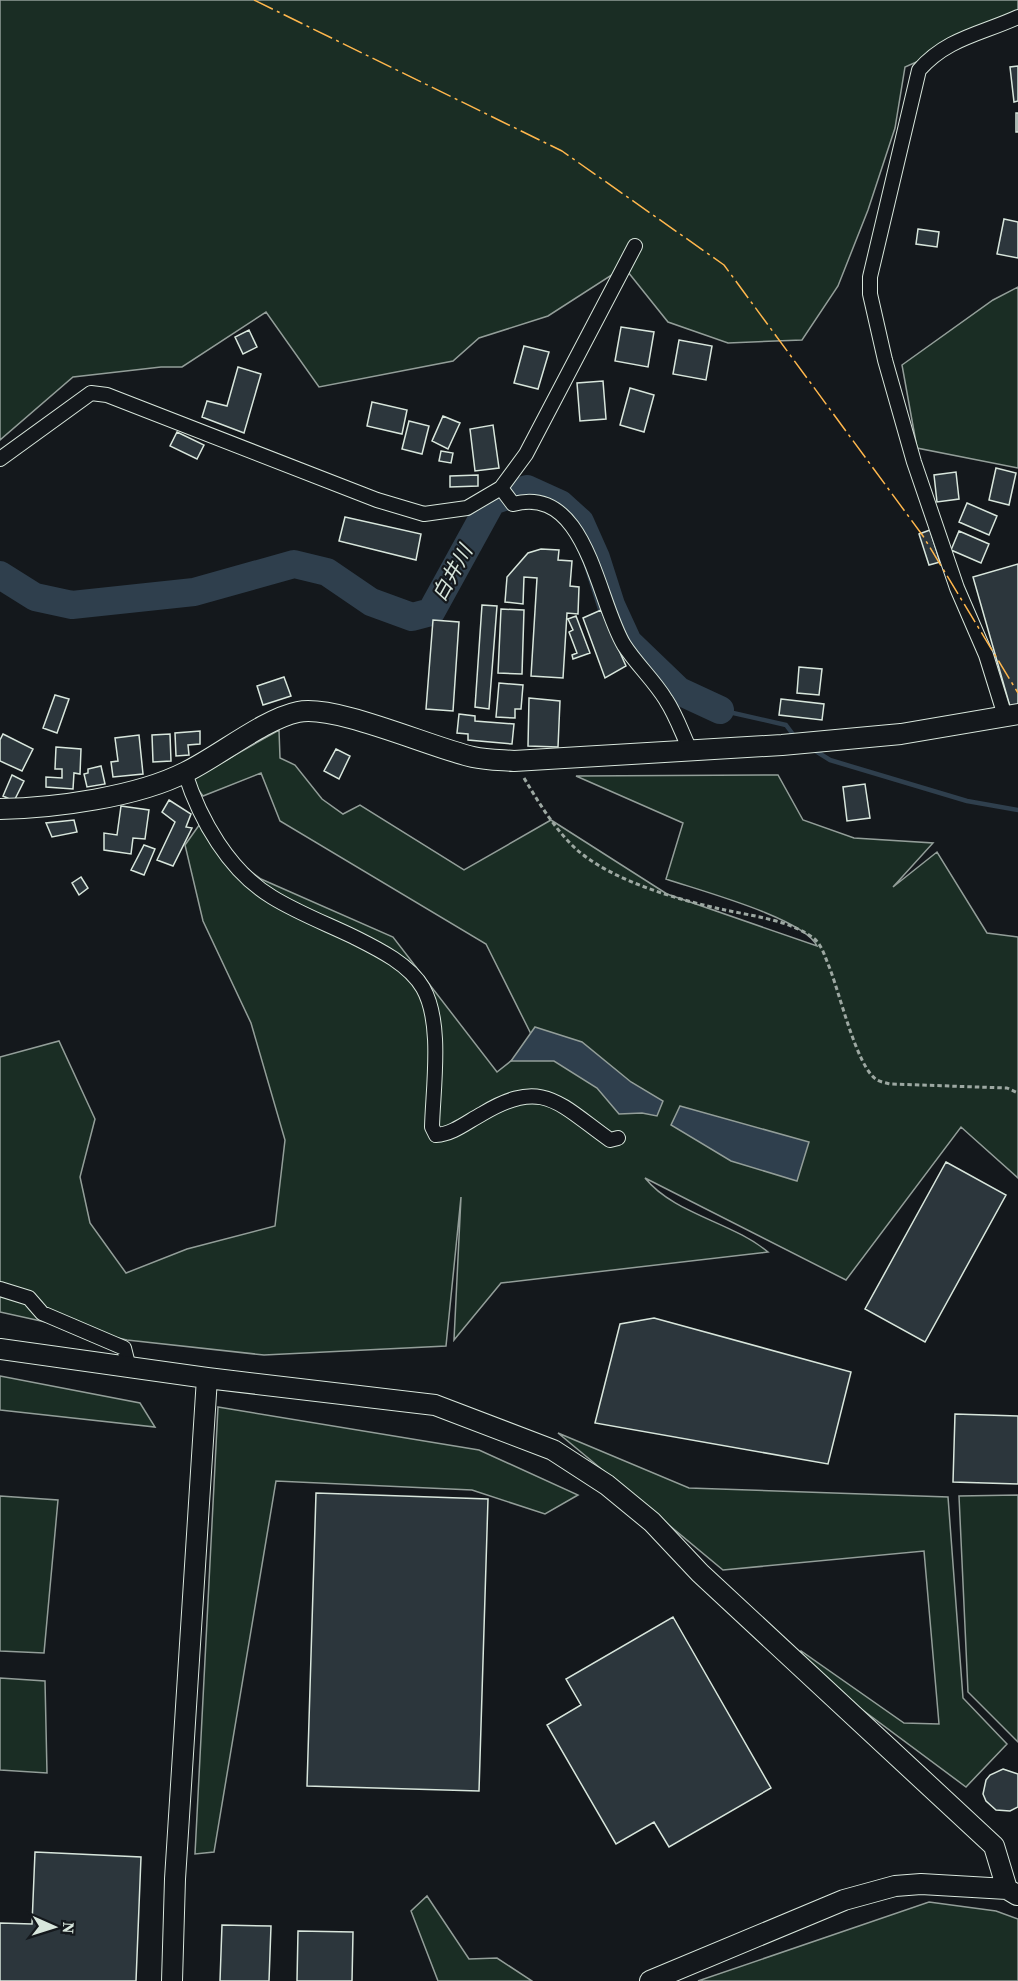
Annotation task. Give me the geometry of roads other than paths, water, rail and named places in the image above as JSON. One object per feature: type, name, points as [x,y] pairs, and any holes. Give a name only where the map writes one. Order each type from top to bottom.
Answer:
[{"type":"street","points":[[0,808],[37,808],[114,795],[184,773],[275,721],[298,712],[317,712],[340,717],[474,758],[514,761],[782,745],[901,734],[1012,715],[957,588],[914,462],[885,360],[870,294],[870,277],[919,70],[929,59],[956,40],[1018,17]]},
{"type":"street","points":[[0,459],[91,393],[107,395],[377,500],[424,514],[467,508],[501,488],[526,454],[635,246]]},
{"type":"street","points":[[501,488],[513,504],[529,499],[556,510],[577,529],[623,644],[666,700],[690,750]]},
{"type":"street","points":[[184,773],[194,801],[225,853],[250,880],[272,897],[375,948],[406,968],[423,988],[434,1018],[432,1127],[436,1135],[447,1134],[499,1103],[532,1094],[552,1100],[610,1140],[618,1138]]},
{"type":"street","points":[[0,1289],[29,1298],[42,1313],[124,1348],[129,1368]]},
{"type":"street","points":[[0,1349],[129,1368],[435,1405],[505,1430],[562,1456],[607,1485],[652,1522],[700,1573],[994,1846],[1012,1892],[921,1884],[895,1886],[844,1900],[650,1981]]},
{"type":"street","points":[[172,1981],[175,1879],[207,1378]]},
{"type":"water","points":[[535,1027],[582,1042],[631,1082],[663,1101],[657,1116],[642,1113],[619,1114],[597,1088],[554,1061],[511,1061]]},
{"type":"water","points":[[680,1106],[809,1142],[797,1181],[731,1161],[671,1125]]},
{"type":"waterway","name":"白井川","points":[[0,575],[35,597],[72,605],[194,592],[294,564],[327,572],[371,602],[412,617],[431,612],[492,501],[527,489],[560,504],[580,522],[596,558],[611,605],[628,642],[679,691],[720,710]]},
{"type":"waterway","points":[[720,710],[786,725],[795,737]]},
{"type":"waterway","points":[[814,750],[830,760],[967,801],[1018,810]]}]
